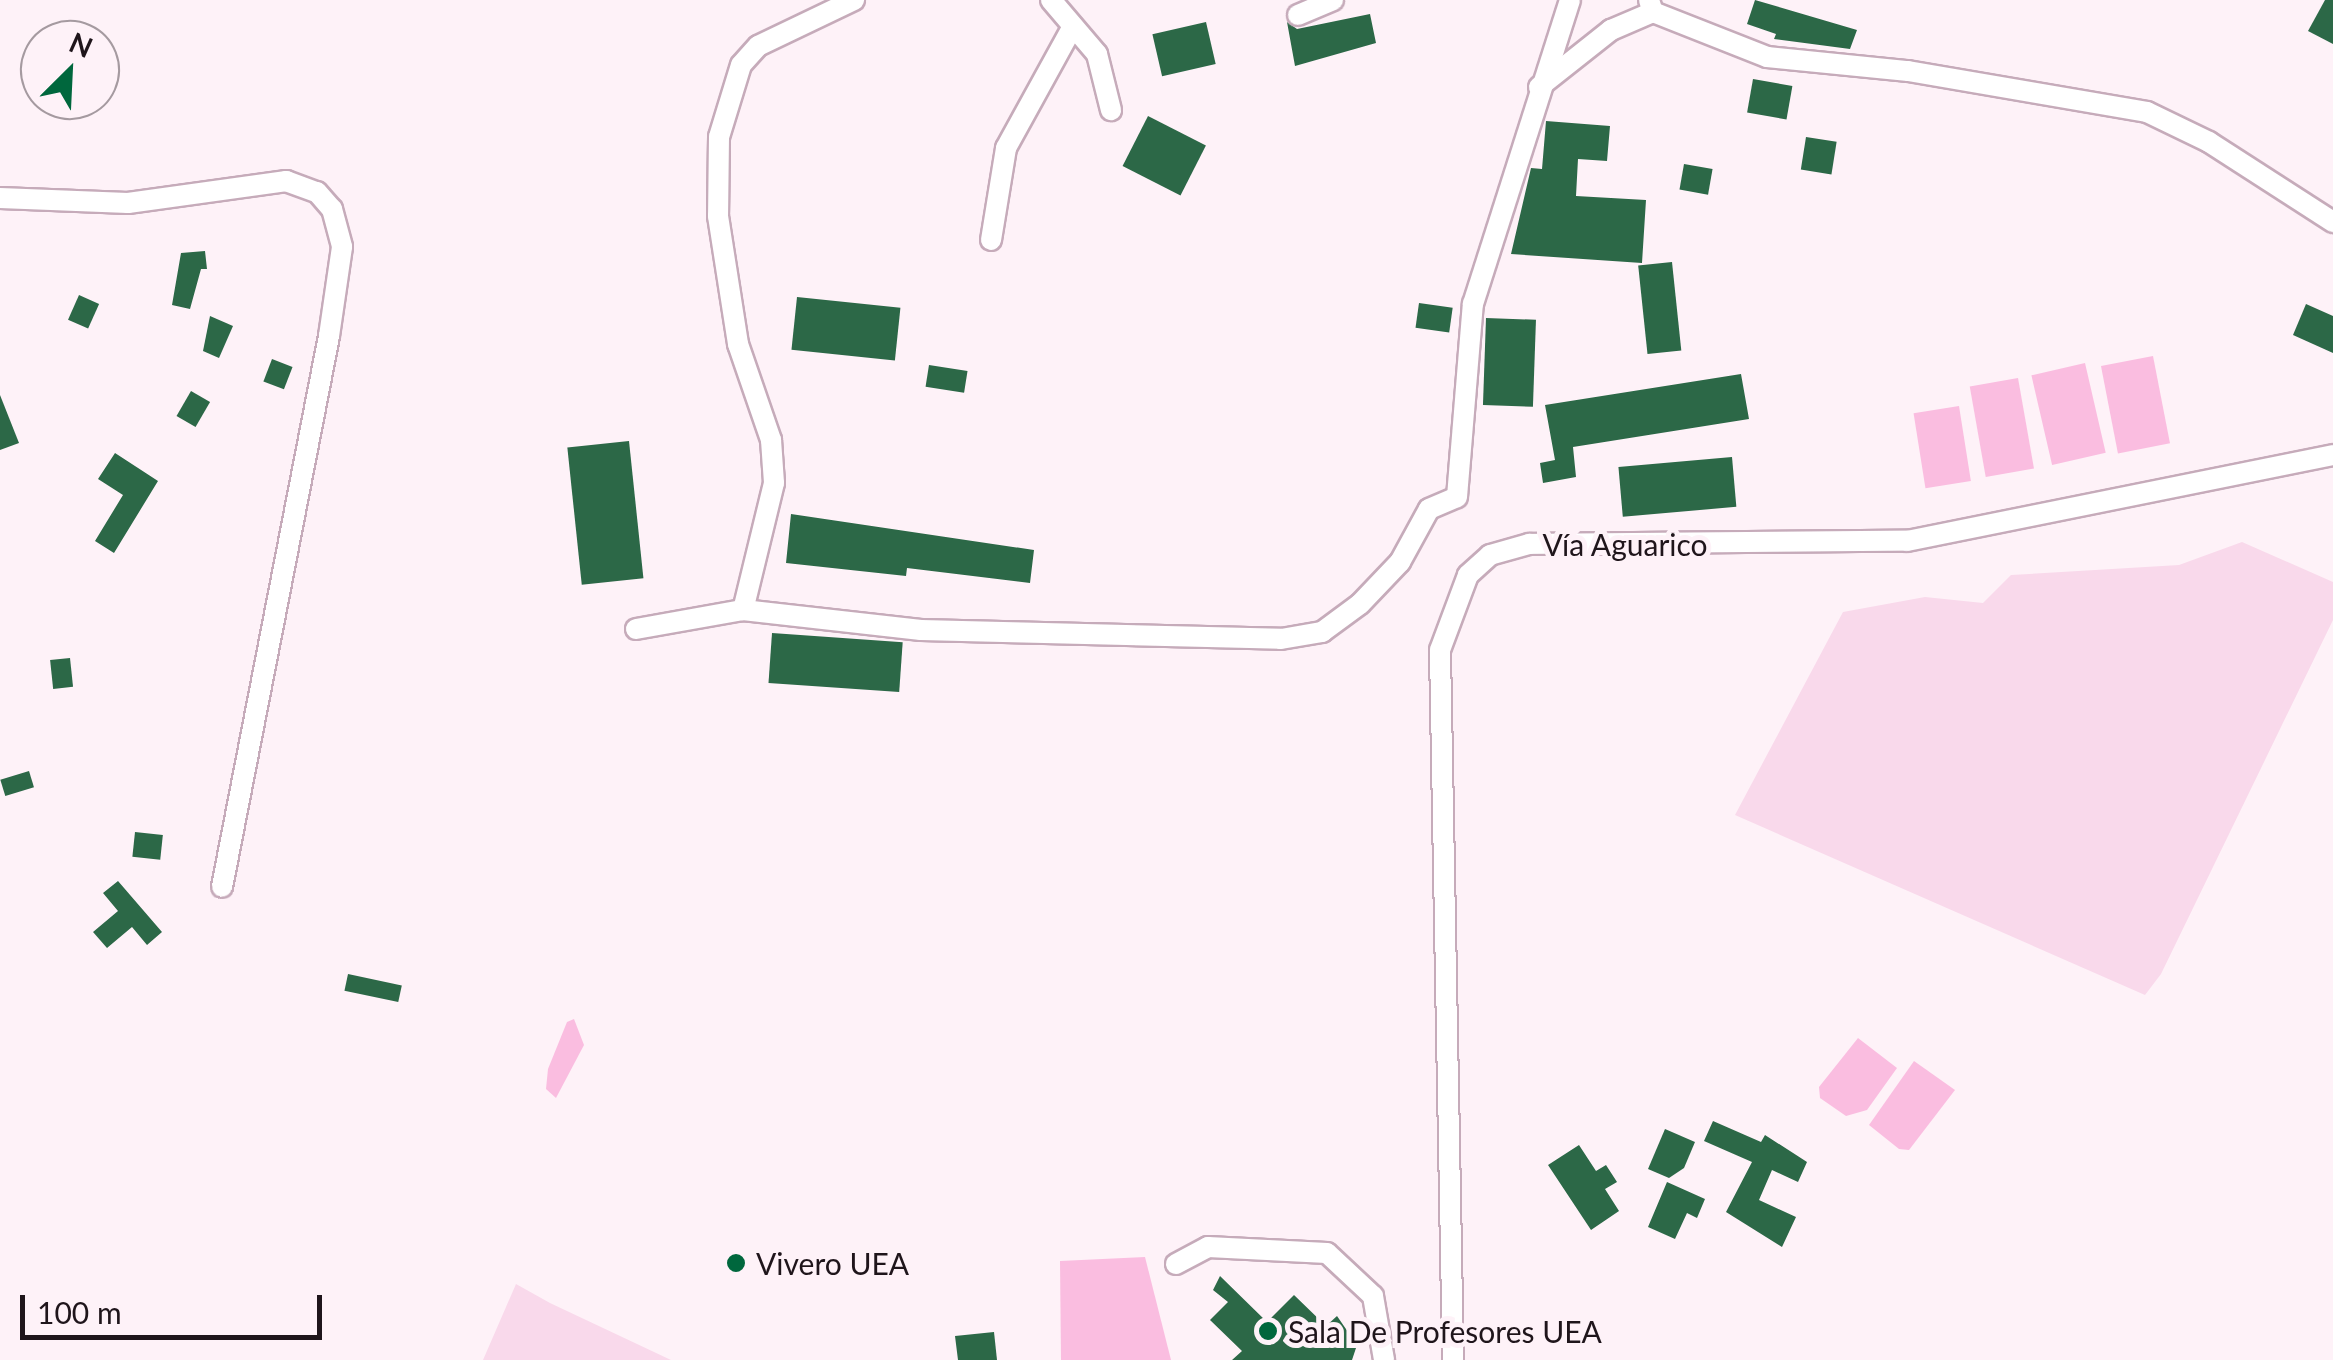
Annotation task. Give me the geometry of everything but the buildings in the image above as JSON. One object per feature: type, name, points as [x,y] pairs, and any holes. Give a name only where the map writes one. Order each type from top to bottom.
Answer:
[{"type":"street","points":[[743,610],[774,483],[771,440],[738,344],[718,216],[719,137],[741,65],[758,46],[854,0]]},
{"type":"street","points":[[1051,0],[1097,54],[1112,110]]},
{"type":"street","points":[[1298,15],[1332,0]]},
{"type":"street","points":[[636,629],[743,610],[921,630],[1281,639],[1322,632],[1400,562],[1429,509],[1458,497],[1473,304],[1539,87],[1570,0]]},
{"type":"street","points":[[1539,87],[1611,30],[1651,6],[1780,59],[1908,70],[2147,112],[2209,142],[2333,222]]},
{"type":"street","points":[[990,240],[1006,148],[1073,26]]},
{"type":"street","points":[[0,198],[128,203],[286,181],[317,192],[332,209],[342,247],[329,336],[222,888]]},
{"type":"street","name":"Vía Aguarico","points":[[1453,1360],[1440,650],[1468,575],[1490,555],[1529,544],[1906,541],[2333,455]]},
{"type":"street","points":[[1176,1264],[1208,1248],[1327,1253],[1373,1296],[1384,1360]]},
{"type":"shaded area","points":[[2153,356],[2170,443],[2118,453],[2101,366]]},
{"type":"shaded area","points":[[2085,363],[2106,453],[2052,465],[2031,375]]},
{"type":"shaded area","points":[[2018,378],[2034,469],[1986,477],[1970,387]]},
{"type":"shaded area","points":[[1959,406],[1971,481],[1925,488],[1914,413]]},
{"type":"shaded area","points":[[2242,542],[2333,582],[2333,620],[2161,974],[2145,995],[1735,815],[1843,612],[1925,597],[1983,603],[2011,575],[2179,565]]},
{"type":"shaded area","points":[[574,1019],[584,1045],[556,1098],[546,1089],[548,1069],[567,1022]]},
{"type":"shaded area","points":[[1858,1038],[1897,1068],[1867,1110],[1846,1116],[1820,1098],[1819,1087]]},
{"type":"shaded area","points":[[1914,1061],[1955,1090],[1909,1150],[1899,1149],[1869,1125]]},
{"type":"shaded area","points":[[1145,1257],[1171,1360],[1061,1360],[1060,1261]]},
{"type":"shaded area","points":[[516,1284],[550,1303],[671,1360],[483,1360]]},
{"type":"place","name":"Vivero UEA","points":[[736,1263]]},
{"type":"place","name":"Sala De Profesores UEA","points":[[1268,1331]]}]
